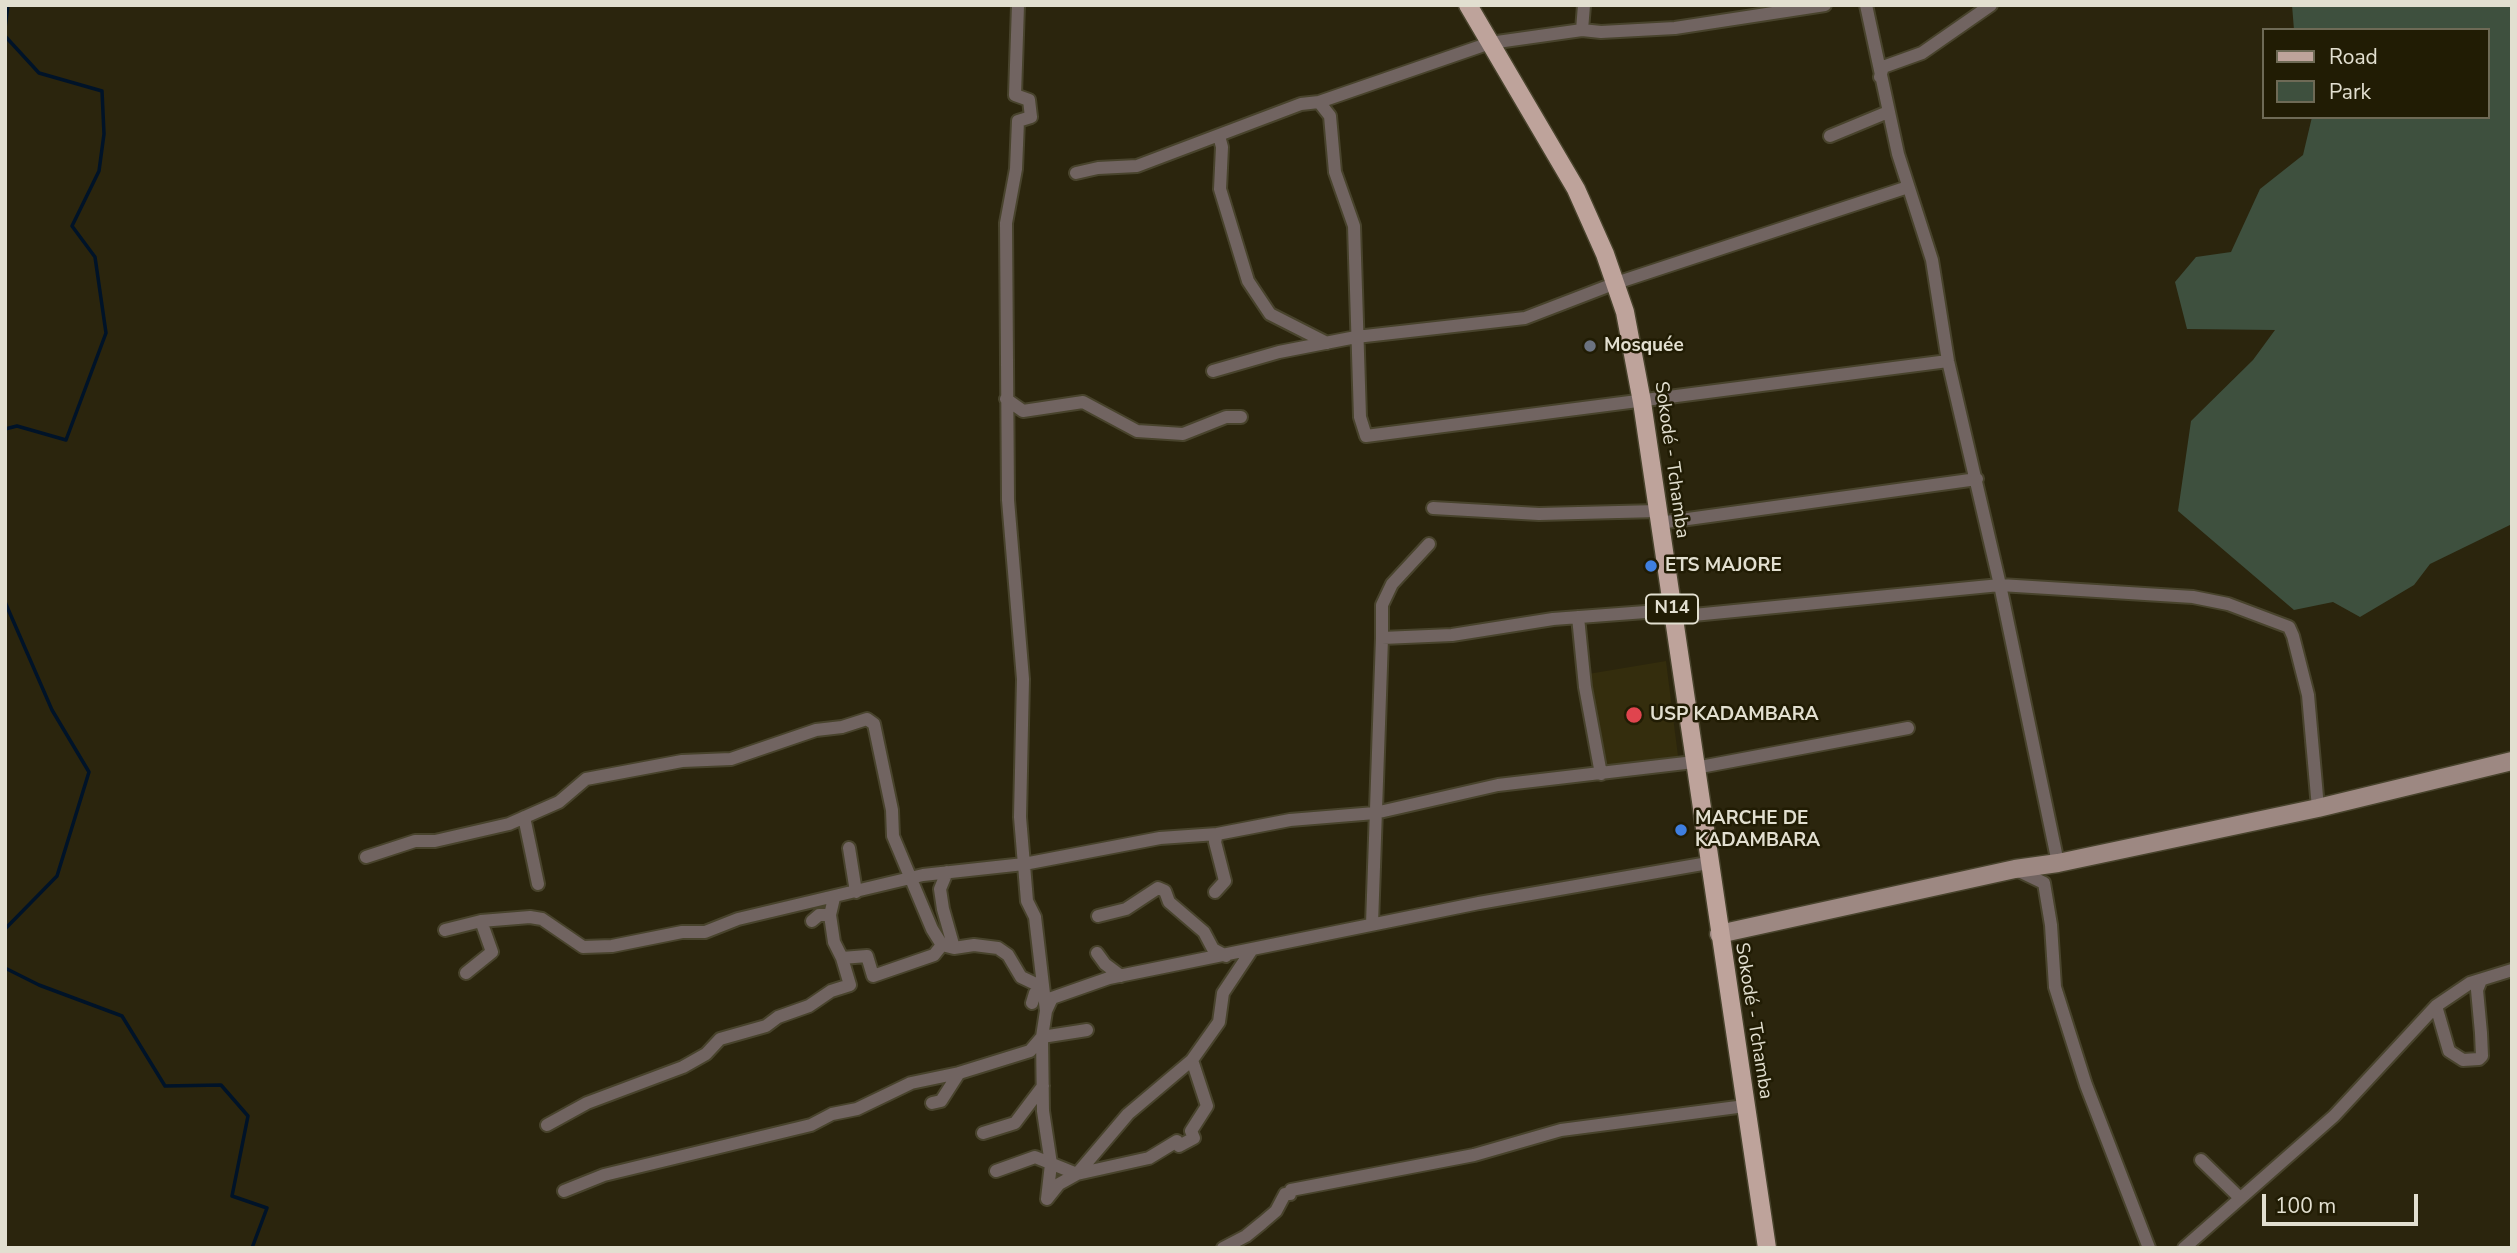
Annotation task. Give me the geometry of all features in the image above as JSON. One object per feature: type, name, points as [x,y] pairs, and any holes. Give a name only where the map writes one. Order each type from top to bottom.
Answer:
[{"type":"main road","name":"Sokodé - Tchamba","points":[[1468,5],[1576,189],[1616,282],[1633,345],[1767,1248]]},
{"type":"main road","points":[[1719,934],[2015,869],[2058,863],[2318,808],[2512,761]]},
{"type":"street","points":[[1018,5],[1015,95],[1029,100],[1031,117],[1018,121],[1016,169],[1006,223],[1009,360],[1006,399],[1012,552],[1023,679],[1020,817],[1027,901],[1035,917],[1046,1010]]},
{"type":"street","points":[[1582,30],[1584,5]]},
{"type":"street","points":[[1076,173],[1098,168],[1137,166],[1301,104],[1319,102],[1490,43],[1582,30],[1601,32],[1675,28],[1825,5]]},
{"type":"street","points":[[1866,5],[1888,112],[1908,187],[1932,260],[1948,361],[1977,479],[2058,863]]},
{"type":"street","points":[[1880,77],[1883,67],[1922,53],[1991,5]]},
{"type":"street","points":[[1319,102],[1330,116],[1335,172],[1354,226],[1360,417],[1366,436],[1948,361]]},
{"type":"street","points":[[1830,136],[1888,112]]},
{"type":"street","points":[[1219,136],[1222,148],[1220,190],[1248,281],[1270,314],[1327,343]]},
{"type":"street","points":[[1213,371],[1356,337],[1525,318],[1616,282],[1908,187]]},
{"type":"street","points":[[1006,399],[1023,411],[1083,402],[1137,431],[1184,434],[1226,417],[1241,417]]},
{"type":"street","points":[[1433,508],[1658,517],[1977,479]]},
{"type":"street","points":[[1372,924],[1382,604],[1392,584],[1429,544]]},
{"type":"street","points":[[1382,638],[1452,635],[1578,617],[1673,613],[2000,585],[2212,599],[2289,627],[2308,695],[2318,808]]},
{"type":"street","points":[[1578,617],[1585,687],[1601,774]]},
{"type":"street","points":[[366,857],[415,841],[444,839],[509,824],[559,802],[586,779],[682,761],[731,760],[816,730],[842,727],[867,719],[874,724],[892,810],[892,836],[910,878],[948,947]]},
{"type":"street","points":[[445,930],[481,922],[530,917],[542,919],[583,947],[612,946],[682,932],[705,932],[737,919],[910,878],[1024,864],[1160,838],[1217,834],[1290,820],[1375,813],[1497,785],[1694,765],[1909,728]]},
{"type":"street","points":[[524,817],[538,884]]},
{"type":"street","points":[[1214,892],[1225,881],[1215,842],[1217,834]]},
{"type":"street","points":[[1152,852],[1160,838]]},
{"type":"street","points":[[1109,847],[1121,859]]},
{"type":"street","points":[[849,848],[856,892]]},
{"type":"street","points":[[1192,1060],[1207,1106],[1191,1131],[1194,1138],[1179,1146],[1177,1142],[1149,1157],[1077,1174],[1059,1184],[1047,1199],[1051,1164],[1043,1086],[1042,1037],[1046,1010],[1052,998],[1121,976],[1372,924],[1708,863]]},
{"type":"street","points":[[2015,869],[2044,883],[2051,925],[2055,987],[2085,1085],[2149,1248]]},
{"type":"street","points":[[947,872],[940,889],[948,947]]},
{"type":"street","points":[[1098,916],[1126,909],[1158,887],[1165,891],[1169,902],[1204,932],[1213,949],[1226,956]]},
{"type":"street","points":[[834,898],[830,915],[834,942],[850,985]]},
{"type":"street","points":[[812,921],[819,915],[830,915]]},
{"type":"street","points":[[463,968],[481,961],[492,951],[481,922]]},
{"type":"street","points":[[547,1125],[587,1103],[683,1068],[706,1054],[720,1039],[766,1026],[778,1017],[809,1006],[831,991],[934,955],[948,947],[974,945],[998,948],[1008,955],[1021,977],[1042,987]]},
{"type":"street","points":[[1077,1174],[1128,1114],[1192,1060],[1219,1022],[1223,993],[1251,951]]},
{"type":"street","points":[[1097,953],[1105,964],[1121,976]]},
{"type":"street","points":[[842,958],[867,956],[873,976]]},
{"type":"street","points":[[2183,1248],[2334,1116],[2436,1006],[2470,983],[2512,970]]},
{"type":"street","points":[[2436,1006],[2446,1048],[2463,1060],[2479,1059],[2482,1056],[2477,990],[2481,980]]},
{"type":"street","points":[[1032,1003],[1035,993],[1042,987]]},
{"type":"street","points":[[564,1191],[604,1175],[811,1125],[832,1114],[857,1109],[911,1083],[959,1073],[1030,1051],[1042,1037],[1087,1030]]},
{"type":"street","points":[[932,1103],[941,1101],[959,1073]]},
{"type":"street","points":[[983,1133],[1015,1123],[1043,1086]]},
{"type":"street","points":[[1223,1248],[1246,1236],[1262,1223],[1276,1211],[1285,1194],[1290,1194],[1291,1190],[1474,1154],[1561,1130],[1745,1106]]},
{"type":"street","points":[[996,1171],[1034,1157],[1077,1174]]},
{"type":"street","points":[[2201,1160],[2239,1197]]},
{"type":"shaded area","name":"USP KADAMBARA","points":[[1666,661],[1678,756],[1604,768],[1588,674]]},
{"type":"green space","points":[[2292,5],[2512,5],[2512,524],[2430,564],[2414,585],[2360,617],[2333,602],[2294,610],[2178,511],[2191,421],[2253,360],[2275,330],[2187,329],[2175,282],[2196,257],[2231,252],[2260,189],[2303,155],[2312,119],[2489,119],[2489,28],[2294,28]]},
{"type":"waterway","points":[[5,28],[8,5]]},
{"type":"waterway","points":[[5,36],[39,73],[102,91],[104,134],[99,171],[72,226],[95,257],[106,333],[66,440],[17,426],[5,429]]},
{"type":"waterway","points":[[5,602],[52,710],[89,772],[57,876],[5,929]]},
{"type":"waterway","points":[[5,968],[39,985],[122,1016],[165,1086],[221,1085],[248,1116],[232,1196],[267,1208],[252,1248]]},
{"type":"place","name":"Mosquée","points":[[1590,346]]},
{"type":"place","name":"ETS MAJORE","points":[[1651,566]]},
{"type":"place","name":"USP KADAMBARA","points":[[1634,715]]},
{"type":"place","name":"MARCHE DE KADAMBARA","points":[[1681,830]]}]
